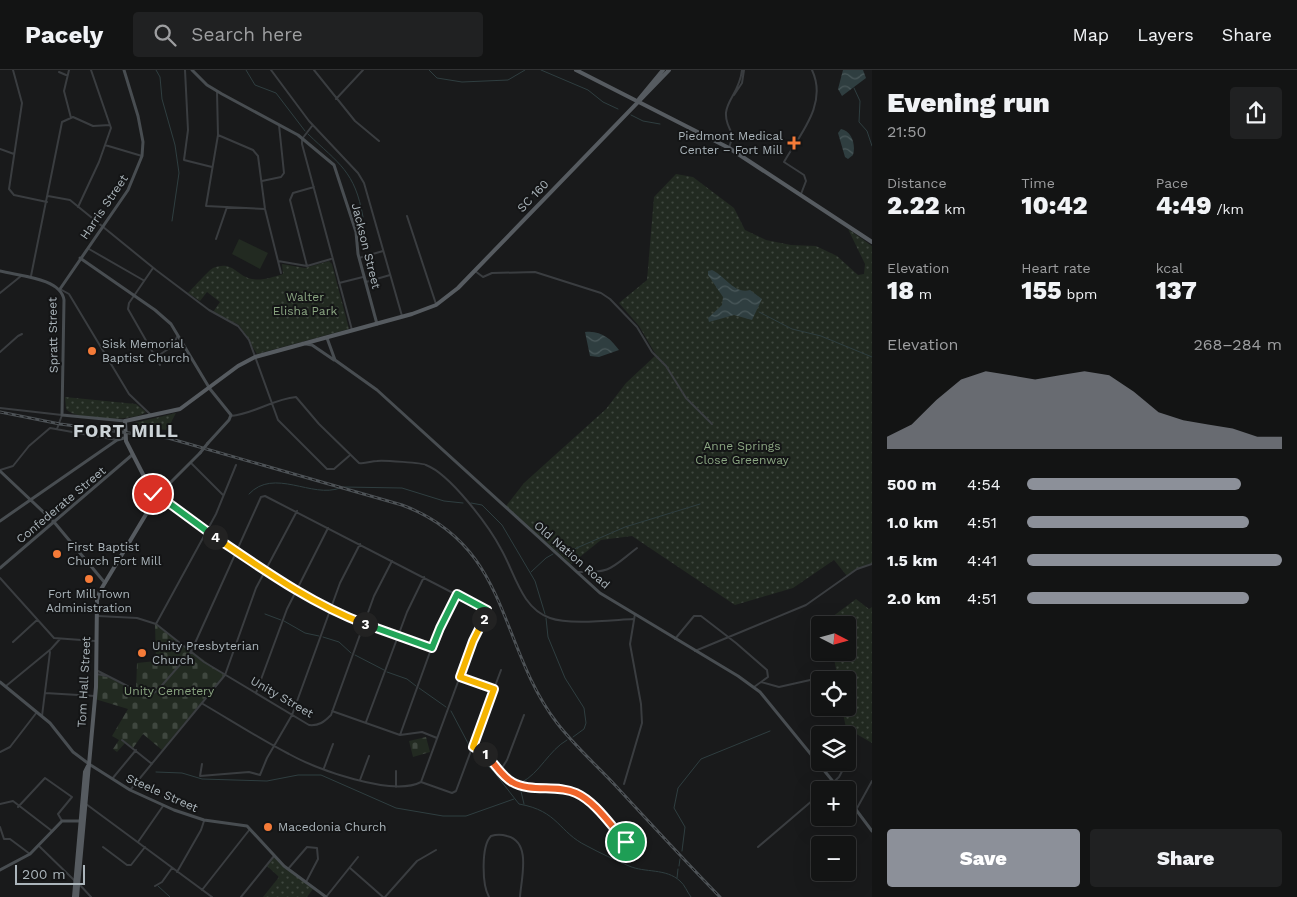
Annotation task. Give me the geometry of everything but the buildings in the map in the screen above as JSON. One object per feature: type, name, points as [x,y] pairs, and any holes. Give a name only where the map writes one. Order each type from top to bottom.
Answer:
[{"type":"main road","points":[[576,70],[729,148],[872,242]]},
{"type":"main road","name":"SC 160","points":[[638,101],[663,70]]},
{"type":"main road","name":"SC 160","points":[[125,421],[180,409],[210,389],[238,366],[255,357],[402,317],[436,305],[475,271],[669,70]]},
{"type":"main road","points":[[125,421],[124,438],[153,494],[157,496]]},
{"type":"main road","name":"Tom Hall Street","points":[[82,821],[86,804],[95,696],[98,597],[157,496]]},
{"type":"main road","name":"Tom Hall Street","points":[[75,897],[86,772],[89,764]]},
{"type":"street","points":[[13,70],[22,103],[8,186],[10,192],[47,202]]},
{"type":"street","points":[[69,70],[66,75],[64,91],[71,118]]},
{"type":"street","points":[[78,207],[106,145],[110,126],[91,70]]},
{"type":"street","name":"Harris Street","points":[[60,289],[87,247],[128,190],[142,156],[143,142],[138,116],[124,70]]},
{"type":"street","points":[[185,70],[188,130],[184,160],[213,167]]},
{"type":"street","name":"Jackson Street","points":[[192,70],[217,92],[278,124],[302,139],[334,166],[356,232],[359,258],[377,324]]},
{"type":"street","points":[[271,70],[312,125],[358,173],[364,183],[402,317]]},
{"type":"street","points":[[314,70],[354,121],[379,141]]},
{"type":"street","points":[[336,100],[363,70]]},
{"type":"street","points":[[801,194],[806,181],[804,175],[784,162],[814,110],[817,93],[812,70]]},
{"type":"street","points":[[59,72],[66,75]]},
{"type":"street","points":[[729,148],[733,135],[724,116],[743,72]]},
{"type":"street","points":[[217,92],[218,135],[206,206],[265,209]]},
{"type":"street","points":[[31,278],[62,122],[71,118],[94,126],[110,126]]},
{"type":"street","points":[[262,181],[281,177],[284,172],[278,124]]},
{"type":"street","points":[[312,125],[302,139],[352,330]]},
{"type":"street","points":[[218,135],[256,153],[265,209],[281,273]]},
{"type":"street","points":[[106,145],[142,156]]},
{"type":"street","points":[[0,149],[14,154]]},
{"type":"street","points":[[307,266],[290,200],[293,193],[314,187]]},
{"type":"street","points":[[48,196],[70,200],[153,268],[209,310],[238,326],[249,340],[278,420],[327,469],[334,469],[350,455]]},
{"type":"street","points":[[216,240],[227,207]]},
{"type":"street","points":[[407,216],[436,305]]},
{"type":"street","points":[[87,247],[144,281]]},
{"type":"street","points":[[359,258],[384,251]]},
{"type":"street","points":[[80,258],[163,316],[179,335],[210,389],[231,416]]},
{"type":"street","points":[[278,261],[307,266],[332,259]]},
{"type":"street","points":[[153,268],[129,303],[130,313],[160,365]]},
{"type":"street","name":"Spratt Street","points":[[0,271],[53,284],[60,289],[64,300],[62,415]]},
{"type":"street","points":[[475,271],[483,276],[492,273],[535,272],[600,292],[610,299],[637,326],[652,352],[666,366],[686,398],[712,424]]},
{"type":"street","points":[[366,282],[390,274]]},
{"type":"street","points":[[0,293],[21,276]]},
{"type":"street","points":[[339,283],[364,276]]},
{"type":"street","points":[[60,289],[69,294],[129,394],[152,416]]},
{"type":"street","points":[[0,352],[22,334]]},
{"type":"street","points":[[155,357],[173,346],[179,335]]},
{"type":"street","points":[[327,338],[335,360]]},
{"type":"street","name":"Old Nation Road","points":[[306,344],[312,345],[377,390],[600,594],[754,687],[777,711],[833,781]]},
{"type":"street","points":[[432,648],[330,610],[296,592],[157,496],[191,463],[231,416],[249,414],[272,403],[293,398],[299,399],[319,424],[357,462],[363,464],[379,460],[425,464],[443,476],[493,534],[526,601],[544,615],[561,620],[633,619]]},
{"type":"street","points":[[0,408],[125,421]]},
{"type":"street","points":[[62,408],[74,417]]},
{"type":"street","points":[[57,430],[62,415]]},
{"type":"street","points":[[105,583],[54,522],[0,471],[13,466],[29,446],[50,428],[117,440]]},
{"type":"street","points":[[0,521],[117,440],[124,438]]},
{"type":"street","name":"Confederate Street","points":[[0,568],[132,455]]},
{"type":"street","points":[[191,463],[223,495]]},
{"type":"street","points":[[156,624],[205,530],[216,514],[236,465]]},
{"type":"street","points":[[96,672],[150,696],[157,691],[191,652],[235,551],[261,497],[265,496],[488,611],[473,641],[421,782]]},
{"type":"street","points":[[130,790],[225,675],[256,588],[296,511]]},
{"type":"street","points":[[256,693],[287,609],[328,527]]},
{"type":"street","points":[[202,764],[200,776],[248,772],[260,775],[292,715],[340,583],[360,544]]},
{"type":"street","points":[[576,572],[602,572],[611,569],[637,548]]},
{"type":"street","points":[[332,711],[374,596],[392,561]]},
{"type":"street","points":[[695,651],[806,605],[857,569],[872,564]]},
{"type":"street","points":[[366,722],[407,612],[424,577]]},
{"type":"street","points":[[0,578],[51,636],[60,639],[96,641]]},
{"type":"street","points":[[400,735],[440,628],[457,594]]},
{"type":"street","points":[[624,784],[642,723],[641,704],[630,644],[634,614]]},
{"type":"street","points":[[675,639],[695,615],[701,616],[728,636],[767,670],[769,676],[754,687]]},
{"type":"street","name":"Unity Street","points":[[96,616],[137,618],[156,624],[191,652],[225,675],[292,715],[314,725],[325,721],[332,711],[400,735],[422,732],[438,738]]},
{"type":"street","points":[[13,642],[37,620]]},
{"type":"street","points":[[6,686],[51,649],[60,639]]},
{"type":"street","points":[[42,716],[51,649]]},
{"type":"street","points":[[202,703],[274,746],[324,768],[360,780],[396,787],[408,787],[421,782],[452,793],[455,792],[473,747],[501,670]]},
{"type":"street","points":[[460,677],[494,689]]},
{"type":"street","points":[[761,682],[778,687],[811,680]]},
{"type":"street","name":"Steele Street","points":[[0,682],[42,716],[73,752],[112,780],[163,806],[204,820],[239,825],[250,829]]},
{"type":"street","points":[[45,693],[95,696]]},
{"type":"street","points":[[0,752],[10,747],[37,712]]},
{"type":"street","points":[[500,771],[507,760],[524,715]]},
{"type":"street","points":[[122,740],[152,764]]},
{"type":"street","points":[[324,768],[333,744]]},
{"type":"street","points":[[473,747],[484,752],[500,771],[516,784],[566,789],[578,794],[592,805],[626,842]]},
{"type":"street","points":[[112,780],[136,750]]},
{"type":"street","points":[[360,780],[369,756]]},
{"type":"street","points":[[396,772],[396,787]]},
{"type":"street","points":[[18,807],[45,778],[72,797],[58,814],[62,821]]},
{"type":"street","points":[[872,781],[856,810],[872,830]]},
{"type":"street","points":[[0,804],[13,801],[18,807],[52,831]]},
{"type":"street","points":[[758,847],[811,802]]},
{"type":"street","points":[[86,804],[212,897]]},
{"type":"street","points":[[138,842],[163,806]]},
{"type":"street","points":[[177,872],[201,830],[204,820]]},
{"type":"street","points":[[0,870],[30,854],[62,821],[82,821]]},
{"type":"street","points":[[0,827],[4,839],[10,839],[30,854]]},
{"type":"street","points":[[202,890],[250,829],[288,869],[326,897],[358,857]]},
{"type":"street","points":[[489,897],[484,884],[486,844],[492,836],[500,834],[515,839],[522,847],[520,897]]},
{"type":"street","points":[[39,846],[91,897]]},
{"type":"street","points":[[288,869],[307,846],[317,848],[318,859],[306,882]]},
{"type":"street","points":[[103,847],[127,866],[145,847]]},
{"type":"street","points":[[350,868],[384,897],[417,861],[436,850]]},
{"type":"street","points":[[241,897],[274,855]]},
{"type":"street","points":[[155,886],[162,882],[172,868]]},
{"type":"green space","name":"Anne Springs Close Greenway","points":[[676,174],[693,177],[734,208],[745,230],[766,240],[791,245],[816,246],[837,256],[858,275],[864,274],[865,264],[848,229],[872,246],[872,564],[857,569],[847,576],[834,560],[793,588],[735,605],[632,536],[601,540],[571,564],[506,506],[524,483],[606,409],[626,383],[656,355],[639,326],[619,303],[647,280],[654,197]]},
{"type":"green space","points":[[239,239],[268,253],[260,269],[232,254]]},
{"type":"green space","name":"Walter Elisha Park","points":[[329,261],[332,264],[349,329],[257,354],[239,325],[213,312],[220,302],[207,292],[200,301],[188,293],[211,269],[220,266],[230,267],[252,279],[260,279],[283,274],[282,264],[305,268]]},
{"type":"green space","points":[[65,397],[136,404],[146,412],[118,419],[81,416],[66,409]]},
{"type":"green space","points":[[176,413],[167,430],[130,426],[134,423]]},
{"type":"green space","points":[[856,599],[869,609],[872,607],[872,743],[856,734],[856,726],[846,726],[844,716],[856,716],[856,671],[836,671],[834,661],[856,661],[856,616],[833,616]]},
{"type":"green space","name":"Unity Cemetery","points":[[155,624],[224,675],[162,750],[143,734],[133,748],[126,742],[117,752],[113,749],[119,740],[112,736],[128,709],[95,699],[97,675],[108,677],[136,691],[137,663],[156,661]]},
{"type":"green space","points":[[426,737],[430,752],[413,757],[409,741]]},
{"type":"green space","points":[[274,857],[313,889],[307,897],[263,897],[279,877],[267,866]]},
{"type":"water","points":[[843,70],[863,70],[866,78],[842,96],[838,89]]},
{"type":"water","points":[[841,129],[848,132],[853,143],[853,155],[848,159],[845,157],[838,133]]},
{"type":"water","points":[[712,270],[739,290],[750,290],[762,299],[752,320],[734,315],[709,322],[708,318],[722,305],[723,297],[708,275],[708,271]]},
{"type":"water","points":[[585,332],[596,332],[605,336],[619,350],[599,357],[590,356]]},
{"type":"waterway","points":[[156,70],[160,77],[162,99],[175,145],[179,173],[172,221]]},
{"type":"waterway","points":[[246,70],[255,85],[276,93],[305,131]]},
{"type":"waterway","points":[[429,70],[437,78],[462,82],[508,80],[525,70]]},
{"type":"waterway","points":[[541,70],[588,90],[603,102],[618,109]]},
{"type":"waterway","points":[[854,88],[860,101],[859,122],[867,131],[872,146]]},
{"type":"waterway","points":[[631,115],[643,121],[660,124]]},
{"type":"waterway","points":[[308,134],[337,161],[350,178],[360,201],[363,217]]},
{"type":"waterway","points":[[759,312],[792,329],[821,336],[872,357]]},
{"type":"waterway","points":[[249,494],[259,486],[270,483],[281,483],[317,490],[340,488]]},
{"type":"waterway","points":[[343,487],[402,488],[444,501],[463,503]]},
{"type":"waterway","points":[[471,503],[482,505],[502,525],[535,581],[545,614]]},
{"type":"waterway","points":[[558,551],[572,550],[625,527],[700,504]]},
{"type":"waterway","points":[[531,572],[553,554]]},
{"type":"waterway","points":[[265,614],[281,620]]},
{"type":"waterway","points":[[546,618],[548,637],[565,678],[584,708],[586,723],[584,729],[573,737]]},
{"type":"waterway","points":[[284,621],[305,633],[319,636]]},
{"type":"waterway","points":[[323,637],[339,642],[351,653]]},
{"type":"waterway","points":[[355,655],[384,670]]},
{"type":"waterway","points":[[387,672],[407,679],[416,686]]},
{"type":"waterway","points":[[419,688],[446,707]]},
{"type":"waterway","points":[[451,711],[470,747]]},
{"type":"waterway","points":[[682,851],[685,827],[674,808],[678,788],[701,759],[770,731]]},
{"type":"waterway","points":[[522,782],[534,773],[567,740]]},
{"type":"waterway","points":[[473,751],[494,772],[519,804],[542,812],[570,835],[592,849],[629,866],[662,872],[674,877],[682,883],[691,897]]},
{"type":"waterway","points":[[156,772],[182,773],[202,779],[267,781],[298,775],[321,775],[396,808],[443,816],[466,816],[514,799]]},
{"type":"waterway","points":[[520,787],[524,804]]},
{"type":"waterway","points":[[679,866],[680,859]]},
{"type":"waterway","points":[[677,878],[678,869]]},
{"type":"waterway","points":[[158,886],[170,897]]},
{"type":"railway","points":[[0,412],[60,424],[168,438],[402,505],[437,523],[464,545],[483,571],[498,600],[538,693],[557,723],[577,747],[720,897]]},
{"type":"place","name":"Piedmont Medical Center – Fort Mill","points":[[794,143]]},
{"type":"place","name":"Sisk Memorial Baptist Church","points":[[92,351]]},
{"type":"place","name":"First Baptist Church Fort Mill","points":[[57,554]]},
{"type":"place","name":"Fort Mill Town Administration","points":[[89,579]]},
{"type":"place","name":"Unity Presbyterian Church","points":[[142,653]]},
{"type":"place","name":"Macedonia Church","points":[[268,827]]},
{"type":"district","name":"FORT MILL","points":[[126,430]]},
{"type":"route","points":[[153,494],[162,498],[205,530],[296,592],[330,610],[432,648],[457,594],[487,610],[488,612],[473,641],[460,677],[494,689],[473,747],[487,755],[508,779],[516,784],[566,789],[578,794],[592,805],[626,842]]}]
